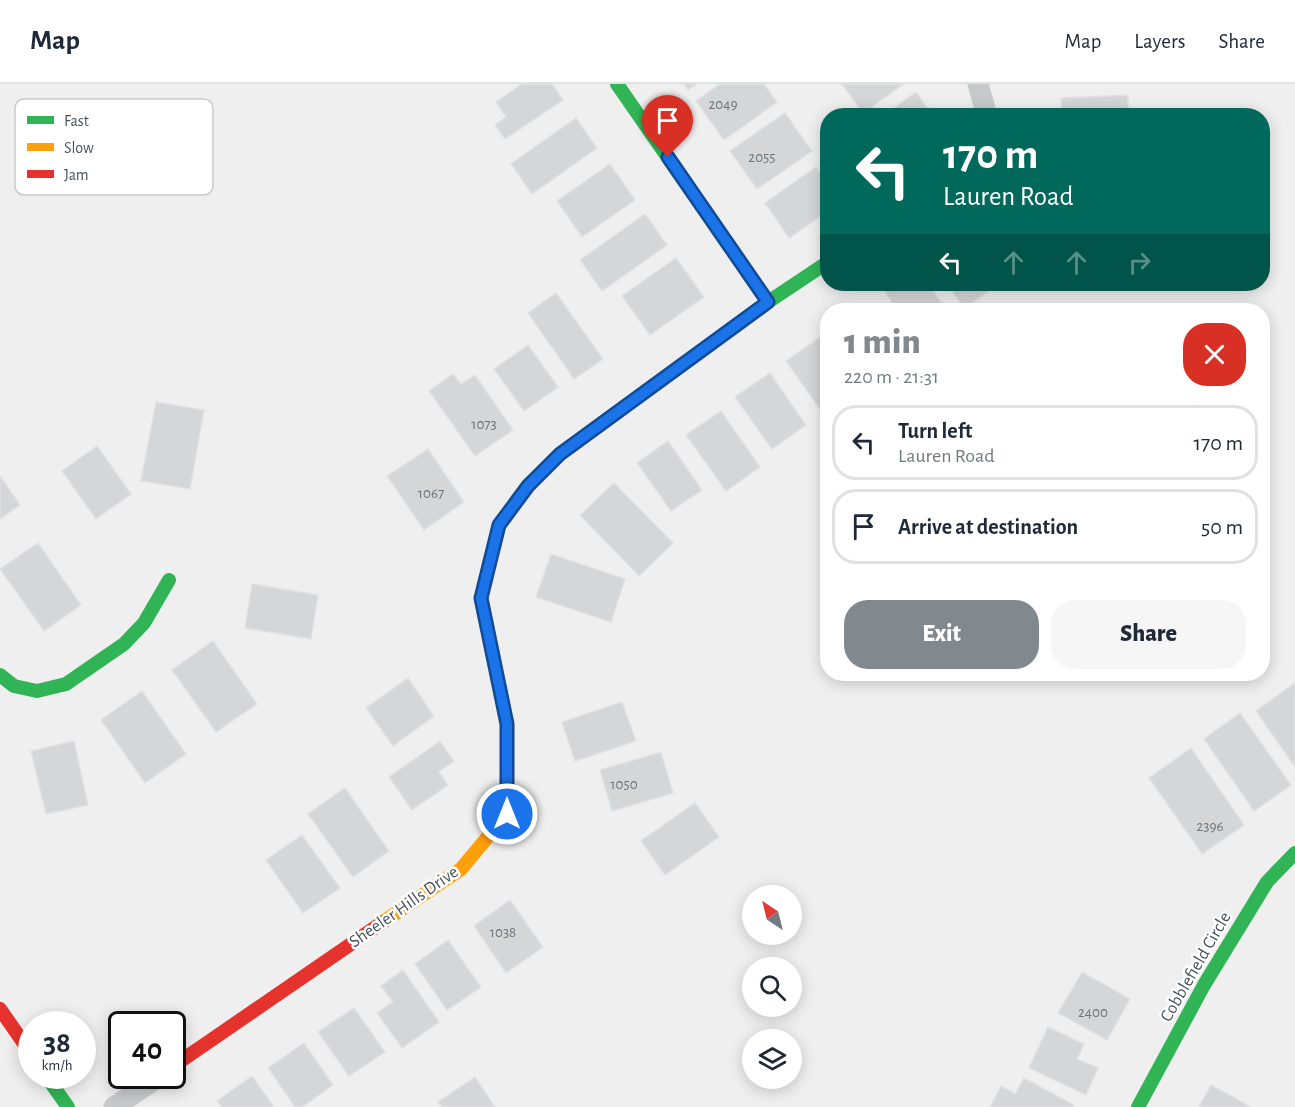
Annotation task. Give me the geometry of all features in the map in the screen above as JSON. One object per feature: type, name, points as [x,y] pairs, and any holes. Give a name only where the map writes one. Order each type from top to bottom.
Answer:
[{"type":"street","points":[[617,84],[768,302]]},
{"type":"street","points":[[978,84],[985,108]]},
{"type":"street","name":"Sheeler Hills Drive","points":[[186,1057],[461,869],[507,814],[507,724],[481,598],[499,525],[528,486],[560,454],[768,302],[820,267]]},
{"type":"street","points":[[0,675],[14,686],[37,691],[66,684],[124,645],[144,623],[169,580]]},
{"type":"street","name":"Cobblefield Circle","points":[[1138,1107],[1204,986],[1267,882],[1295,853]]},
{"type":"street","points":[[0,1010],[18,1035]]},
{"type":"street","points":[[55,1089],[68,1107]]},
{"type":"street","points":[[114,1107],[141,1089]]},
{"type":"building","points":[[522,84],[552,84],[563,100],[505,139],[495,125],[506,117],[496,102]]},
{"type":"building","points":[[684,84],[696,84],[688,90]]},
{"type":"building","points":[[720,84],[764,84],[777,102],[724,140],[696,101]]},
{"type":"building","points":[[842,84],[904,84],[870,108],[859,108]]},
{"type":"building","points":[[916,92],[927,108],[894,108]]},
{"type":"building","points":[[1128,95],[1128,108],[1062,108],[1061,98]]},
{"type":"building","points":[[785,113],[812,151],[757,189],[730,151]]},
{"type":"building","points":[[576,118],[597,148],[532,194],[511,164]]},
{"type":"building","points":[[610,164],[635,200],[582,237],[557,201]]},
{"type":"building","points":[[816,167],[820,173],[820,217],[789,238],[765,203]]},
{"type":"building","points":[[645,214],[667,245],[602,291],[580,260]]},
{"type":"building","points":[[676,258],[704,297],[650,335],[622,296]]},
{"type":"building","points":[[933,291],[942,303],[892,303],[885,292]]},
{"type":"building","points":[[952,291],[989,291],[971,303],[960,303]]},
{"type":"building","points":[[556,293],[603,359],[574,379],[528,313]]},
{"type":"building","points":[[820,337],[820,409],[786,361]]},
{"type":"building","points":[[528,345],[558,387],[524,411],[494,369]]},
{"type":"building","points":[[770,373],[806,425],[772,449],[735,397]]},
{"type":"building","points":[[453,374],[461,384],[475,375],[513,430],[475,456],[429,391]]},
{"type":"building","points":[[156,402],[204,410],[190,489],[141,481]]},
{"type":"building","points":[[721,411],[760,467],[726,491],[686,435]]},
{"type":"building","points":[[668,441],[702,490],[671,511],[637,463]]},
{"type":"building","points":[[97,446],[131,494],[96,519],[62,471]]},
{"type":"building","points":[[428,449],[464,502],[424,530],[387,476]]},
{"type":"building","points":[[0,476],[20,505],[0,519]]},
{"type":"building","points":[[614,483],[673,543],[639,576],[580,515]]},
{"type":"building","points":[[38,543],[81,605],[44,631],[0,569]]},
{"type":"building","points":[[551,554],[625,579],[611,622],[536,597]]},
{"type":"building","points":[[252,584],[318,595],[311,639],[245,628]]},
{"type":"building","points":[[213,641],[257,704],[216,732],[172,670]]},
{"type":"building","points":[[408,678],[434,716],[393,746],[366,708]]},
{"type":"building","points":[[1295,683],[1295,767],[1256,711]]},
{"type":"building","points":[[142,691],[186,754],[145,783],[101,720]]},
{"type":"building","points":[[622,702],[636,741],[575,761],[562,722]]},
{"type":"building","points":[[1240,713],[1291,785],[1254,811],[1204,739]]},
{"type":"building","points":[[74,741],[88,805],[46,814],[31,751]]},
{"type":"building","points":[[440,741],[454,761],[439,772],[448,785],[412,810],[389,777]]},
{"type":"building","points":[[1191,748],[1244,825],[1202,854],[1149,778]]},
{"type":"building","points":[[661,752],[673,793],[612,811],[600,770]]},
{"type":"building","points":[[345,788],[389,851],[353,877],[308,814]]},
{"type":"building","points":[[695,803],[719,837],[665,875],[641,841]]},
{"type":"building","points":[[302,835],[340,888],[303,913],[266,860]]},
{"type":"building","points":[[510,900],[543,947],[506,973],[474,926]]},
{"type":"building","points":[[448,940],[481,987],[447,1010],[415,964]]},
{"type":"building","points":[[403,970],[439,1022],[402,1048],[377,1013],[393,1002],[381,986]]},
{"type":"building","points":[[1082,972],[1130,999],[1107,1040],[1058,1013]]},
{"type":"building","points":[[354,1008],[385,1052],[349,1076],[318,1032]]},
{"type":"building","points":[[1048,1027],[1084,1044],[1077,1059],[1098,1068],[1086,1095],[1029,1068]]},
{"type":"building","points":[[304,1043],[333,1085],[302,1107],[295,1107],[268,1068]]},
{"type":"building","points":[[252,1076],[274,1107],[222,1107],[217,1101]]},
{"type":"building","points":[[475,1077],[495,1107],[442,1107],[438,1102]]},
{"type":"building","points":[[1024,1078],[1074,1105],[1073,1107],[990,1107],[1001,1086],[1015,1094]]},
{"type":"building","points":[[1211,1085],[1251,1107],[1199,1107]]},
{"type":"traffic: fast","points":[[617,84],[768,302]]},
{"type":"traffic: fast","points":[[493,550],[499,526],[528,485],[560,454],[768,302],[820,267]]},
{"type":"traffic: fast","points":[[0,675],[14,686],[37,691],[66,684],[124,644],[144,623],[169,580]]},
{"type":"traffic: fast","points":[[1138,1107],[1204,985],[1267,882],[1295,853]]},
{"type":"traffic: fast","points":[[55,1089],[68,1107]]},
{"type":"traffic: slow","points":[[383,922],[461,869],[507,814],[507,724],[481,598],[493,550]]},
{"type":"traffic: jam","points":[[186,1057],[383,922]]},
{"type":"traffic: jam","points":[[0,1009],[18,1035]]},
{"type":"route","points":[[507,814],[507,724],[481,598],[499,525],[528,486],[560,454],[768,302],[668,157]]}]
